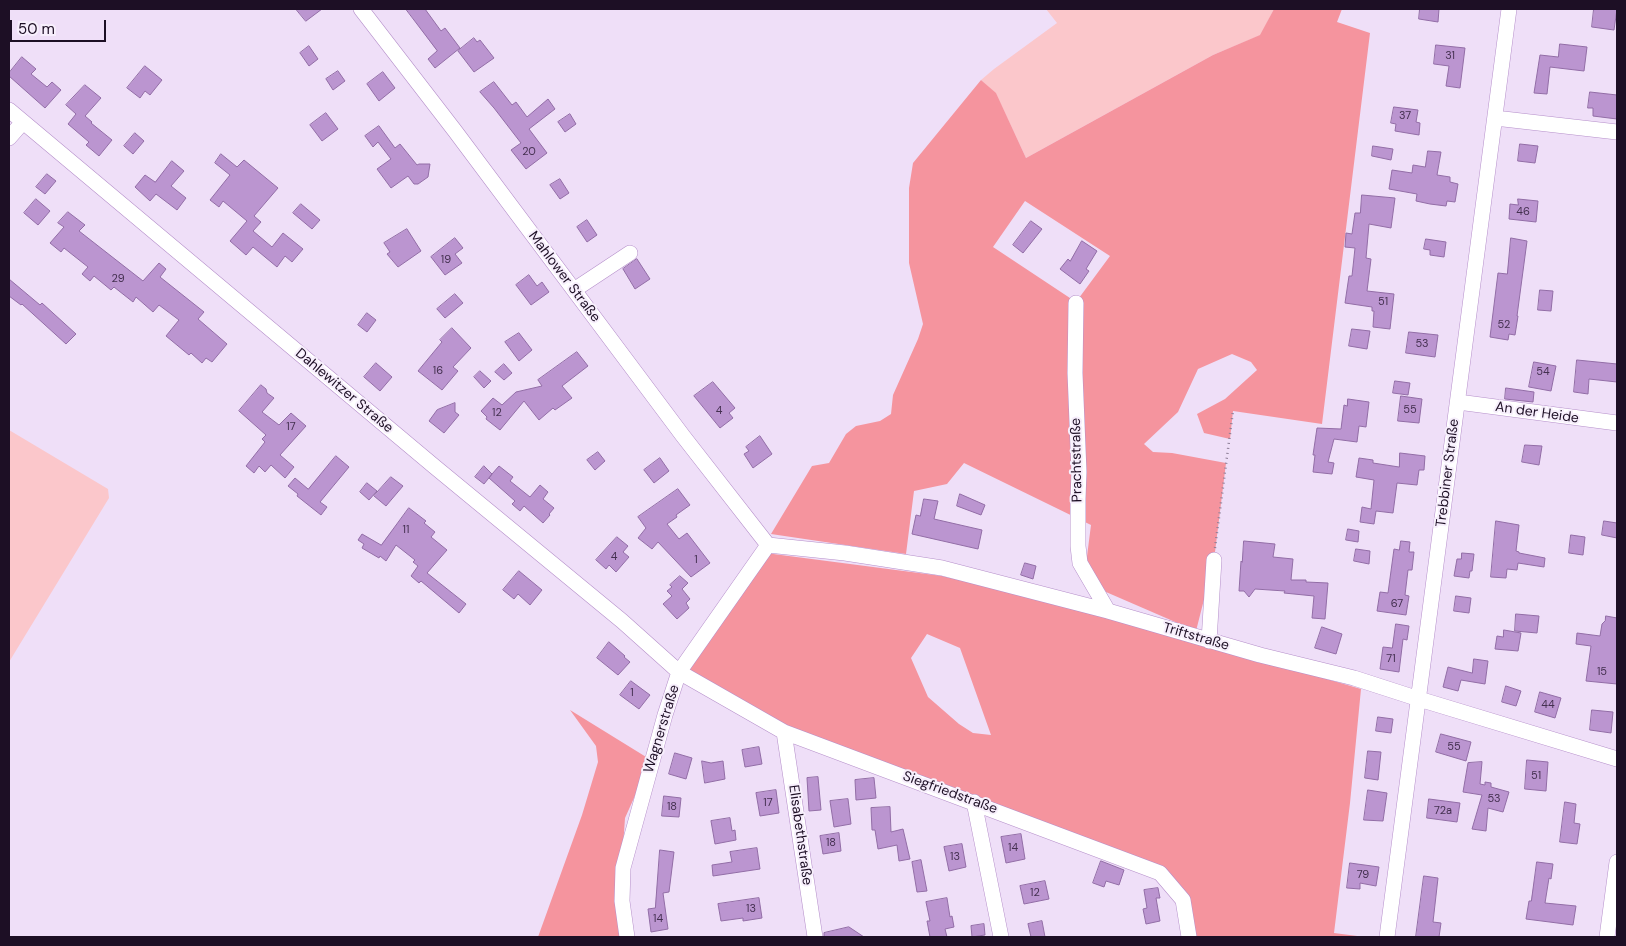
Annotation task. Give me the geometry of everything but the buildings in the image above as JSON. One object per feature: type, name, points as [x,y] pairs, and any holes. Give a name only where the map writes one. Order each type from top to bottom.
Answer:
[{"type":"street","name":"Mahlower Straße","points":[[361,9],[683,436],[768,545]]},
{"type":"street","name":"Trebbiner Straße","points":[[1387,937],[1509,9]]},
{"type":"street","name":"Dahlewitzer Straße","points":[[9,110],[622,621],[679,672]]},
{"type":"street","points":[[1495,118],[1617,132]]},
{"type":"street","points":[[9,138],[23,122]]},
{"type":"street","points":[[574,290],[630,253]]},
{"type":"street","name":"Prachtstraße","points":[[1076,303],[1075,373],[1079,472],[1078,546],[1080,563],[1108,611]]},
{"type":"street","name":"An der Heide","points":[[1458,402],[1617,423]]},
{"type":"street","name":"Wagnerstraße","points":[[627,937],[622,901],[623,868],[664,715],[679,672],[768,545]]},
{"type":"street","name":"Triftstraße","points":[[768,545],[845,553],[942,568],[1108,611],[1260,655],[1354,678],[1419,700],[1617,759]]},
{"type":"street","points":[[1208,640],[1214,560]]},
{"type":"street","name":"Siegfriedstraße","points":[[679,672],[784,732],[1160,873],[1183,900],[1188,937]]},
{"type":"street","name":"Elisabethstraße","points":[[784,732],[815,937]]},
{"type":"street","points":[[974,802],[1001,937]]},
{"type":"street","points":[[1607,937],[1617,862]]},
{"type":"path","points":[[1214,560],[1233,411]]},
{"type":"shaded area","points":[[1046,9],[1274,9],[1261,35],[1213,55],[1026,158],[996,94],[981,80],[1057,23]]},
{"type":"shaded area","points":[[1274,9],[1342,9],[1337,22],[1370,33],[1322,424],[1233,411],[1230,439],[1204,433],[1197,414],[1225,399],[1257,370],[1251,362],[1232,354],[1198,369],[1178,412],[1144,444],[1153,452],[1172,453],[1226,463],[1214,560],[1196,631],[1106,592],[1086,564],[1091,525],[964,463],[947,484],[914,491],[906,554],[771,534],[812,466],[829,463],[846,434],[856,426],[880,421],[891,414],[893,395],[923,324],[909,263],[909,188],[913,163],[981,80],[996,93],[1026,158],[1213,55],[1260,35]],"holes":[[[1025,201],[1110,256],[1076,302],[993,247]]]},
{"type":"shaded area","points":[[9,430],[108,489],[109,498],[9,662]]},
{"type":"shaded area","points":[[758,552],[942,576],[1104,614],[1361,689],[1350,803],[1334,933],[1365,937],[1189,937],[1183,900],[1160,873],[784,732],[679,672]],"holes":[[[927,634],[960,648],[991,735],[973,733],[959,724],[928,697],[911,658]]]},
{"type":"shaded area","points":[[570,710],[651,760],[625,818],[619,905],[619,937],[538,937],[582,815],[598,762],[596,746]]}]
